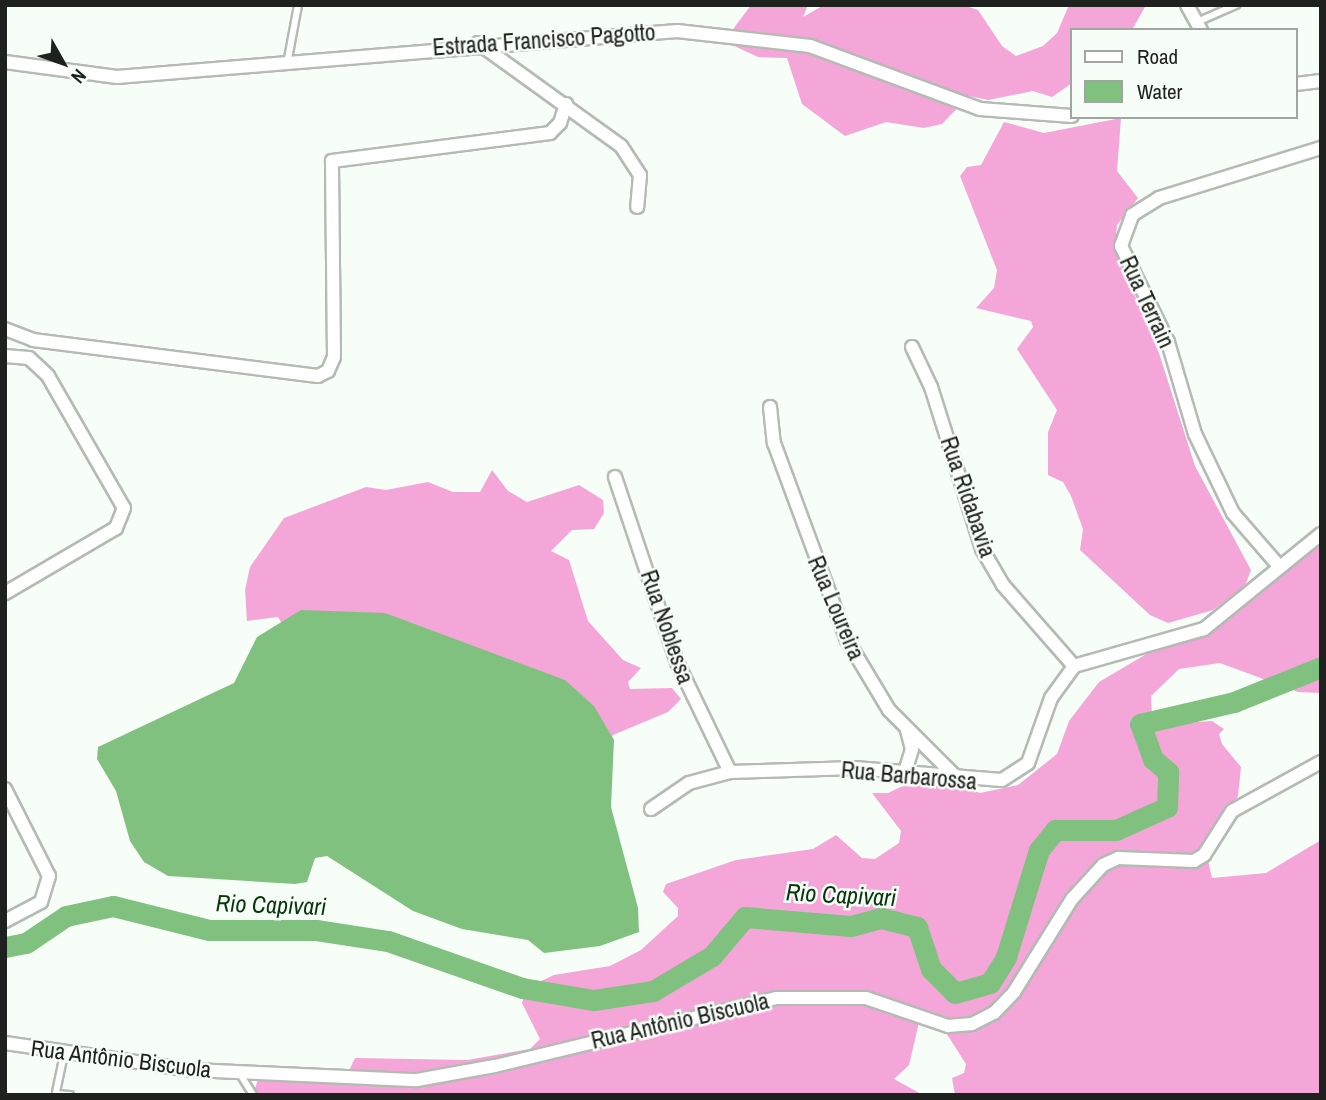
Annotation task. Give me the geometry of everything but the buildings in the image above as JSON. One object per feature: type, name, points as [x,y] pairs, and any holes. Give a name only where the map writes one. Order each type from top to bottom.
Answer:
[{"type":"street","points":[[1187,5],[1199,26]]},
{"type":"street","name":"Estrada Francisco Pagotto","points":[[5,62],[117,77],[287,66],[478,43],[677,31],[781,41],[858,62],[958,103],[1028,116],[1070,116]]},
{"type":"street","points":[[478,43],[566,104],[630,156],[640,175],[637,207]]},
{"type":"street","points":[[1298,85],[1321,81]]},
{"type":"street","points":[[5,329],[33,340],[318,376],[328,371],[334,357],[332,161],[550,133],[560,123],[566,104]]},
{"type":"street","name":"Rua Terrain","points":[[1278,565],[1233,513],[1195,433],[1168,342],[1121,246],[1132,215],[1159,198],[1321,148]]},
{"type":"street","name":"Rua Ridabavia","points":[[912,347],[931,387],[982,549],[1003,586],[1074,666]]},
{"type":"street","points":[[5,593],[116,528],[123,515],[122,500],[48,376],[29,358],[9,360]]},
{"type":"street","name":"Rua Loureira","points":[[770,407],[774,443],[821,580],[867,677],[904,723],[958,779]]},
{"type":"street","name":"Rua Noblessa","points":[[615,477],[677,662],[730,772]]},
{"type":"street","points":[[1074,666],[1204,629],[1233,610],[1278,565],[1321,534]]},
{"type":"street","name":"Rua Barbarossa","points":[[651,809],[688,783],[730,772],[905,772],[958,779],[1002,780],[1028,763],[1051,698],[1074,666]]},
{"type":"street","points":[[904,723],[912,749],[905,772]]},
{"type":"street","name":"Rua Antônio Biscuola","points":[[5,1043],[64,1055],[240,1074],[417,1080],[495,1066],[776,998],[866,998],[948,1026],[972,1024],[993,1013],[1014,992],[1072,899],[1103,865],[1118,858],[1194,861],[1204,855],[1232,811],[1321,762]]},
{"type":"street","points":[[5,789],[50,876],[41,902],[5,921]]},
{"type":"lane","points":[[287,66],[298,5]]},
{"type":"lane","points":[[1199,26],[1236,5]]},
{"type":"lane","points":[[64,1055],[56,1093],[70,1095]]},
{"type":"lane","points":[[240,1074],[253,1095]]},
{"type":"shaded area","points":[[751,5],[808,5],[803,17],[824,5],[963,5],[978,10],[1002,46],[1016,56],[1043,46],[1057,33],[1069,5],[1146,5],[1133,28],[1070,28],[1070,84],[1052,97],[1033,91],[988,100],[969,96],[942,124],[924,128],[886,122],[845,136],[802,104],[787,58],[758,57],[730,44],[728,36]]},
{"type":"shaded area","points":[[1121,119],[1117,171],[1138,198],[1117,225],[1115,249],[1158,350],[1195,466],[1251,570],[1245,586],[1213,610],[1168,623],[1150,615],[1080,550],[1083,529],[1071,496],[1063,482],[1048,475],[1048,432],[1057,410],[1017,349],[1033,327],[1031,321],[976,308],[994,288],[997,270],[960,176],[967,167],[981,165],[1004,122],[1044,133]]},
{"type":"shaded area","points":[[492,470],[508,491],[527,502],[579,485],[603,500],[604,513],[594,529],[572,530],[551,551],[569,560],[588,621],[623,660],[641,668],[628,682],[630,689],[672,688],[681,699],[668,712],[613,735],[604,760],[286,631],[278,617],[247,621],[245,590],[250,567],[284,518],[366,487],[386,490],[428,482],[453,492],[480,492]]},
{"type":"shaded area","points":[[1321,532],[1321,693],[1298,692],[1220,663],[1179,669],[1151,696],[1152,716],[1168,724],[1212,721],[1224,729],[1219,734],[1222,744],[1241,767],[1238,796],[1206,851],[1212,878],[1266,873],[1321,840],[1321,1095],[955,1095],[952,1078],[964,1073],[966,1064],[939,1022],[920,1018],[909,1065],[894,1079],[923,1095],[253,1095],[259,1076],[345,1079],[355,1058],[467,1060],[530,1049],[540,1039],[522,1003],[526,988],[554,975],[610,966],[641,950],[678,916],[678,908],[663,892],[666,884],[736,860],[813,849],[836,835],[862,858],[875,859],[899,843],[901,831],[872,793],[888,793],[926,775],[980,793],[1018,785],[1057,754],[1069,721],[1099,682],[1160,646],[1201,632]]},
{"type":"water","points":[[301,610],[385,613],[565,680],[594,706],[614,740],[611,807],[638,908],[639,932],[600,946],[544,953],[528,940],[462,929],[413,911],[327,856],[315,858],[307,882],[295,884],[168,876],[144,862],[130,841],[116,791],[97,759],[98,747],[234,683],[257,637]]},
{"type":"waterway","name":"Rio Capivari","points":[[5,947],[26,943],[66,916],[113,906],[209,930],[316,930],[388,941],[522,988],[594,1000],[653,991],[712,956],[745,917],[851,926],[881,918],[917,927],[931,969],[955,993],[990,983],[1006,957],[1039,850],[1055,830],[1116,830],[1167,807],[1168,772],[1153,759],[1140,724],[1234,702],[1321,667]]}]
